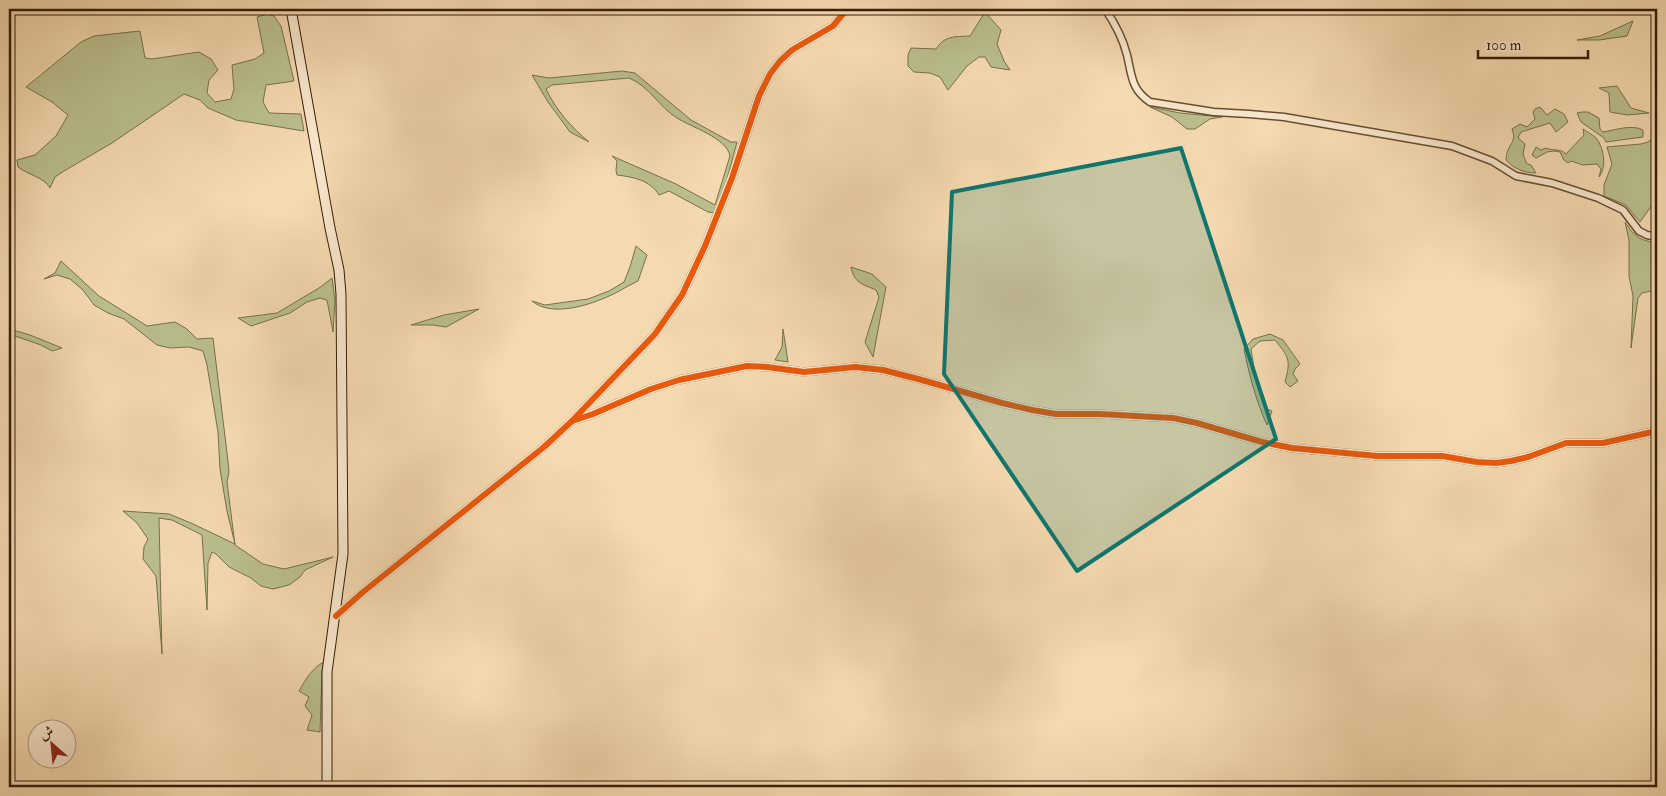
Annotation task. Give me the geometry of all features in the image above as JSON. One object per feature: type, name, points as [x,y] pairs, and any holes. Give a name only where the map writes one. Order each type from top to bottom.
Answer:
[{"type":"street","points":[[291,9],[339,270],[343,554],[327,672],[328,787]]},
{"type":"street","points":[[336,616],[363,592],[544,447],[572,421],[655,334],[682,295],[706,246],[760,96],[770,74],[792,50],[833,26],[846,9]]},
{"type":"street","points":[[1105,9],[1112,18],[1126,54],[1134,86],[1150,102],[1214,112],[1284,117],[1452,146],[1492,161],[1516,176],[1552,183],[1598,198],[1623,210],[1639,231],[1657,237]]},
{"type":"street","points":[[572,421],[651,389],[679,380],[747,366],[804,372],[855,367],[883,370],[1032,410],[1056,414],[1173,418],[1262,442],[1377,456],[1442,456],[1477,462],[1503,462],[1528,457],[1566,443],[1603,444],[1657,431]]},
{"type":"highlighted area","points":[[1181,148],[1276,439],[1077,571],[944,374],[952,192]]},
{"type":"green space","points":[[985,12],[1001,30],[997,44],[1010,70],[991,67],[985,57],[979,57],[967,66],[948,90],[940,77],[930,73],[914,72],[908,66],[908,55],[911,48],[936,49],[939,44],[947,39],[970,36]]},
{"type":"green space","points":[[267,14],[274,16],[281,26],[294,81],[266,85],[263,102],[269,113],[301,114],[304,131],[236,120],[208,108],[200,100],[184,94],[112,143],[55,177],[50,188],[44,181],[18,167],[17,160],[35,155],[56,136],[68,115],[52,102],[26,87],[81,42],[94,36],[140,31],[145,58],[152,59],[199,52],[211,59],[218,70],[209,80],[207,93],[215,102],[231,99],[234,89],[232,65],[255,59],[264,53],[257,17]]},
{"type":"green space","points":[[1633,21],[1627,36],[1599,40],[1577,40],[1600,36]]},
{"type":"green space","points":[[622,71],[635,73],[691,120],[731,142],[737,142],[715,213],[708,212],[669,191],[659,195],[646,183],[635,178],[617,175],[617,161],[612,156],[676,184],[715,205],[730,156],[716,138],[677,118],[642,86],[629,78],[552,85],[546,89],[564,118],[589,142],[570,132],[548,102],[532,75],[549,78]]},
{"type":"green space","points":[[1617,86],[1631,108],[1649,113],[1627,115],[1610,112],[1609,93],[1599,88]]},
{"type":"green space","points":[[1150,107],[1180,113],[1222,117],[1210,119],[1195,129],[1187,129],[1172,117]]},
{"type":"green space","points":[[1540,107],[1547,115],[1555,109],[1564,114],[1568,122],[1556,132],[1550,123],[1521,132],[1518,138],[1525,144],[1523,154],[1527,164],[1531,165],[1536,173],[1520,170],[1506,160],[1514,138],[1512,129],[1520,124],[1527,127],[1535,119],[1533,112]]},
{"type":"green space","points":[[1588,112],[1599,118],[1600,129],[1603,132],[1623,128],[1638,128],[1643,130],[1643,137],[1606,142],[1604,138],[1581,122],[1577,113]]},
{"type":"green space","points":[[1583,129],[1596,138],[1601,147],[1604,163],[1599,177],[1601,169],[1597,164],[1583,165],[1571,161],[1568,163],[1560,152],[1554,151],[1547,152],[1536,158],[1532,155],[1536,147],[1541,150],[1546,148],[1559,150],[1566,154],[1584,135]]},
{"type":"green space","points":[[1657,134],[1657,193],[1655,201],[1640,222],[1626,205],[1604,196],[1604,185],[1612,164],[1607,147],[1641,144],[1648,142]]},
{"type":"green space","points":[[1625,222],[1638,237],[1657,243],[1657,290],[1642,293],[1638,298],[1631,348],[1633,296],[1629,276],[1629,240]]},
{"type":"green space","points":[[636,246],[647,255],[638,281],[615,294],[589,304],[559,309],[540,306],[532,301],[545,305],[588,299],[609,291],[624,282]]},
{"type":"green space","points":[[61,261],[99,296],[147,326],[175,322],[187,329],[197,339],[213,338],[227,453],[229,472],[227,482],[235,543],[220,469],[218,432],[203,351],[189,347],[170,348],[157,345],[124,319],[94,305],[83,290],[70,279],[57,275],[44,279],[55,273]]},
{"type":"green space","points":[[851,267],[872,274],[886,287],[873,357],[865,342],[879,297],[876,290],[857,280]]},
{"type":"green space","points":[[332,278],[335,300],[333,332],[327,300],[320,298],[307,302],[290,313],[251,326],[238,318],[277,313]]},
{"type":"green space","points":[[479,309],[446,327],[411,325],[444,315]]},
{"type":"green space","points":[[9,329],[62,348],[52,351],[41,345],[9,334]]},
{"type":"green space","points":[[783,329],[788,362],[775,360],[782,347]]},
{"type":"green space","points":[[1270,334],[1283,340],[1300,364],[1293,374],[1298,381],[1290,387],[1285,382],[1288,359],[1275,340],[1260,341],[1251,349],[1255,374],[1265,408],[1272,411],[1267,425],[1259,407],[1244,349],[1253,339]]},
{"type":"green space","points":[[123,511],[169,514],[235,544],[263,564],[284,569],[333,557],[305,570],[300,577],[289,585],[273,589],[261,586],[251,578],[229,567],[212,552],[208,563],[207,610],[202,535],[172,520],[159,518],[162,654],[156,576],[143,559],[144,547],[148,539],[137,523]]},
{"type":"green space","points":[[324,662],[320,732],[307,730],[312,715],[305,706],[309,697],[299,691],[313,671]]},
{"type":"cycle path","points":[[336,616],[363,592],[544,447],[572,421],[655,334],[682,295],[705,246],[732,178],[759,96],[770,74],[792,50],[833,26],[847,9]]},
{"type":"cycle path","points":[[572,421],[651,389],[679,380],[747,366],[804,372],[855,367],[883,370],[1032,410],[1056,414],[1173,418],[1262,442],[1292,448],[1377,456],[1442,456],[1496,463],[1528,457],[1566,443],[1603,443],[1657,431]]}]
